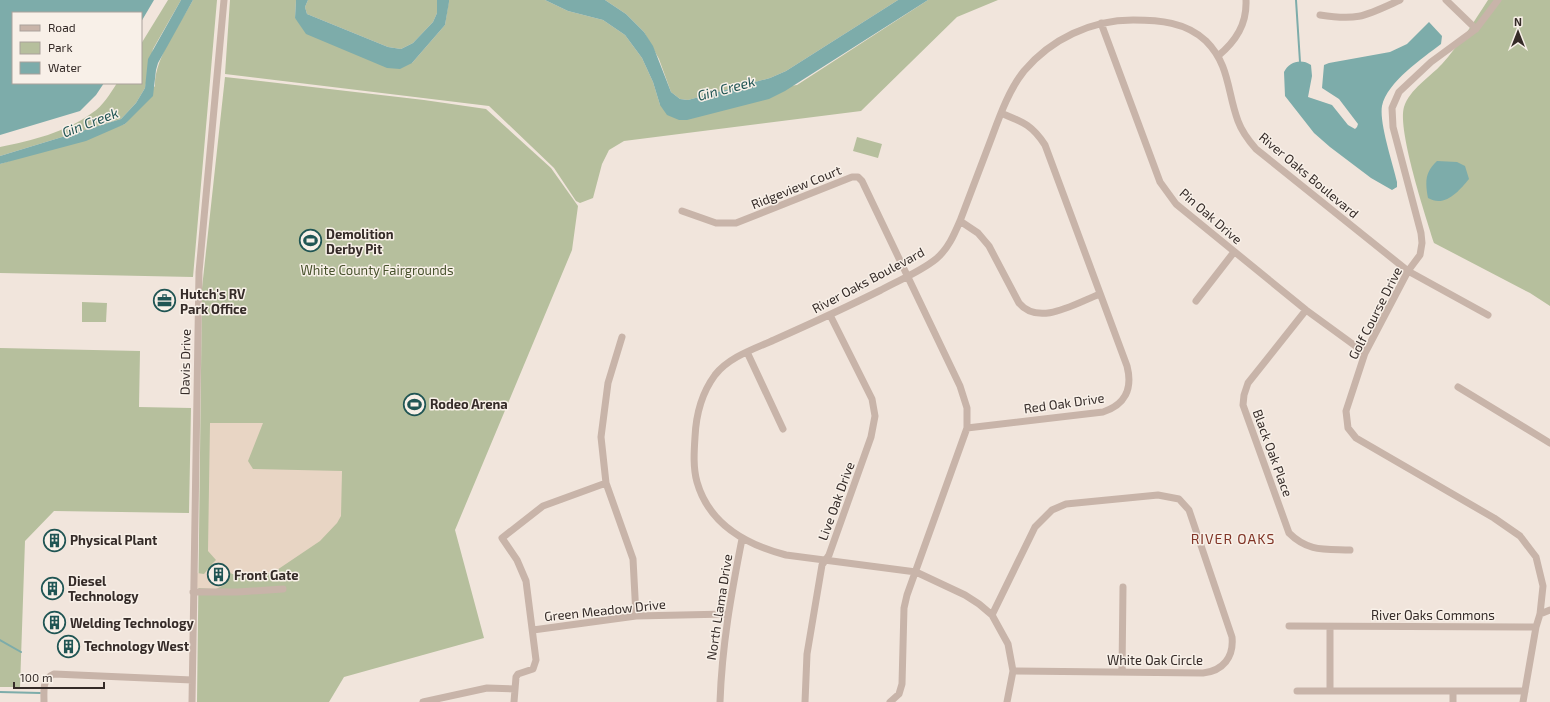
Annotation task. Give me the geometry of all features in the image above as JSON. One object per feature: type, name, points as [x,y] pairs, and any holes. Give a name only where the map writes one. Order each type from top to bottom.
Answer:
[{"type":"street","name":"Davis Drive","points":[[192,702],[199,272],[224,0]]},
{"type":"street","points":[[1218,56],[1228,48],[1240,32],[1246,13],[1246,0]]},
{"type":"street","points":[[1320,15],[1344,19],[1357,18],[1370,14],[1400,0]]},
{"type":"street","points":[[1446,0],[1476,29]]},
{"type":"street","name":"Golf Course Drive","points":[[1498,0],[1476,29],[1431,62],[1398,92],[1392,108],[1393,127],[1422,243],[1420,255],[1408,271],[1365,353],[1346,411],[1348,428],[1356,438],[1494,518],[1520,536],[1536,557],[1543,586],[1540,614],[1536,627],[1523,702]]},
{"type":"street","name":"River Oaks Boulevard","points":[[1007,702],[1013,671],[1008,644],[992,615],[979,604],[965,594],[916,572],[825,560],[765,550],[742,540],[724,526],[710,510],[700,494],[696,476],[694,453],[698,408],[715,375],[728,363],[747,352],[830,315],[909,276],[936,259],[946,248],[960,221],[1001,113],[1024,72],[1048,48],[1083,28],[1101,23],[1127,20],[1154,20],[1174,23],[1192,30],[1206,42],[1218,56],[1228,80],[1238,122],[1249,141],[1256,149],[1408,271],[1488,315]]},
{"type":"street","name":"Pin Oak Drive","points":[[1101,23],[1160,182],[1176,204],[1306,310],[1365,353]]},
{"type":"street","name":"Red Oak Drive","points":[[967,428],[1102,412],[1117,405],[1123,400],[1129,387],[1129,373],[1045,145],[1036,132],[1024,122],[1001,113]]},
{"type":"street","name":"Ridgeview Court","points":[[682,211],[716,223],[736,223],[852,177],[858,177],[862,181],[909,276]]},
{"type":"street","points":[[960,221],[978,233],[989,246],[1019,303],[1025,310],[1033,314],[1043,314],[1100,294]]},
{"type":"street","points":[[1196,301],[1234,252]]},
{"type":"street","points":[[890,702],[899,694],[902,684],[904,608],[907,595],[967,428],[967,408],[960,386],[909,276]]},
{"type":"street","name":"Black Oak Place","points":[[1306,310],[1248,383],[1244,395],[1243,405],[1289,533],[1299,543],[1308,547],[1350,550]]},
{"type":"street","name":"Live Oak Drive","points":[[806,702],[808,654],[822,565],[829,555],[871,437],[875,416],[872,399],[830,315]]},
{"type":"street","points":[[622,338],[608,383],[601,427],[601,446],[606,483],[633,559],[636,616]]},
{"type":"street","points":[[747,352],[783,429]]},
{"type":"street","points":[[1458,387],[1550,443]]},
{"type":"street","points":[[514,702],[515,681],[518,674],[533,669],[536,665],[526,581],[522,569],[502,538],[543,506],[606,483]]},
{"type":"street","name":"White Oak Circle","points":[[992,615],[1035,527],[1052,510],[1066,504],[1158,495],[1179,499],[1189,510],[1232,637],[1231,654],[1225,664],[1208,672],[1013,671]]},
{"type":"street","name":"North Llama Drive","points":[[720,702],[721,662],[727,614],[742,540]]},
{"type":"street","points":[[1122,672],[1123,587]]},
{"type":"street","points":[[193,592],[237,592],[283,588]]},
{"type":"street","points":[[1540,614],[1550,610]]},
{"type":"street","name":"Green Meadow Drive","points":[[533,630],[636,616],[727,614]]},
{"type":"street","name":"River Oaks Commons","points":[[1289,626],[1536,627]]},
{"type":"street","points":[[1330,626],[1330,691]]},
{"type":"street","points":[[44,702],[44,683],[48,677],[54,674],[192,680]]},
{"type":"street","points":[[423,702],[488,688],[514,689]]},
{"type":"street","points":[[1296,691],[1525,692]]},
{"type":"street","points":[[1453,691],[1453,702]]},
{"type":"green space","points":[[168,0],[181,0],[153,49],[145,88],[136,103],[121,119],[0,156],[0,147],[48,135],[82,120],[100,107],[116,84],[142,84],[142,42]]},
{"type":"green space","points":[[193,0],[217,0],[193,277],[0,273],[0,164],[125,124],[155,86],[156,76],[163,53]]},
{"type":"green space","points":[[230,0],[296,0],[295,18],[412,63],[445,25],[449,0],[545,0],[568,11],[603,20],[625,35],[642,58],[653,82],[660,105],[797,85],[928,0],[998,0],[957,17],[861,111],[624,141],[609,150],[602,164],[593,198],[580,203],[576,201],[554,168],[489,106],[225,74]]},
{"type":"green space","points":[[308,0],[437,0],[437,13],[433,22],[413,43],[401,49],[388,47],[307,14],[305,7]]},
{"type":"green space","points":[[605,0],[898,0],[786,71],[770,78],[688,100],[680,99],[671,92],[659,59],[644,32],[626,14]]},
{"type":"green space","points":[[1488,0],[1550,0],[1550,306],[1530,293],[1434,243],[1408,153],[1403,118],[1404,107],[1407,101],[1415,89],[1448,57]]},
{"type":"green space","name":"White County Fairgrounds","points":[[225,77],[424,100],[486,109],[551,168],[578,206],[572,250],[455,530],[484,638],[344,677],[329,702],[197,702],[202,288]]},
{"type":"green space","points":[[857,137],[882,144],[878,158],[853,151]]},
{"type":"green space","points":[[82,302],[107,303],[106,322],[82,322]]},
{"type":"green space","points":[[0,348],[140,351],[139,407],[191,408],[189,513],[54,511],[25,541],[20,687],[0,687]]},
{"type":"shaded area","points":[[210,423],[263,423],[248,461],[253,469],[342,471],[341,516],[337,523],[320,541],[274,572],[264,574],[232,574],[230,572],[225,577],[212,564],[216,560],[208,551]]},
{"type":"shaded area","points":[[208,569],[226,584],[216,589],[197,588],[197,573],[204,574]]},
{"type":"water","points":[[0,0],[154,0],[142,20],[142,12],[12,12],[12,84],[103,84],[96,95],[80,111],[0,135]]},
{"type":"water","points":[[181,0],[193,0],[158,63],[153,96],[125,124],[86,141],[0,164],[0,156],[121,119],[136,103],[145,88],[148,59]]},
{"type":"water","points":[[296,0],[308,0],[305,7],[307,14],[388,47],[401,49],[413,43],[433,22],[437,13],[437,0],[449,0],[449,2],[445,25],[412,63],[400,69],[387,68],[306,34],[295,18]]},
{"type":"water","points":[[545,0],[605,0],[626,14],[644,32],[653,46],[671,92],[680,99],[688,100],[770,78],[786,71],[898,0],[928,0],[785,91],[769,99],[687,120],[679,120],[667,115],[660,105],[653,82],[642,58],[625,35],[603,20],[568,11]]},
{"type":"water","points":[[1429,22],[1442,36],[1441,44],[1416,63],[1398,80],[1385,97],[1382,106],[1384,133],[1397,182],[1397,187],[1392,190],[1371,178],[1314,133],[1285,96],[1284,72],[1289,66],[1296,62],[1303,62],[1311,65],[1312,76],[1308,97],[1332,105],[1348,125],[1355,129],[1358,124],[1339,99],[1322,88],[1324,65],[1390,52],[1407,44]]},
{"type":"water","points":[[1437,161],[1457,162],[1465,166],[1469,179],[1451,197],[1446,200],[1434,201],[1428,198],[1426,182],[1430,169]]},
{"type":"waterway","points":[[1296,0],[1300,62]]},
{"type":"waterway","points":[[0,640],[21,652]]},
{"type":"waterway","points":[[0,692],[40,693]]},
{"type":"place","name":"Demolition Derby Pit","points":[[310,241]]},
{"type":"place","name":"Hutch's RV Park Office","points":[[164,301]]},
{"type":"place","name":"Rodeo Arena","points":[[414,404]]},
{"type":"place","name":"Physical Plant","points":[[55,540]]},
{"type":"place","name":"Front Gate","points":[[219,575]]},
{"type":"place","name":"Diesel Technology","points":[[53,588]]},
{"type":"place","name":"Welding Technology","points":[[54,623]]},
{"type":"place","name":"Technology West","points":[[69,646]]},
{"type":"district","name":"RIVER OAKS","points":[[1233,538]]},
{"type":"water label","name":"Gin Creek","points":[[726,88]]},
{"type":"water label","name":"Gin Creek","points":[[90,122]]}]
